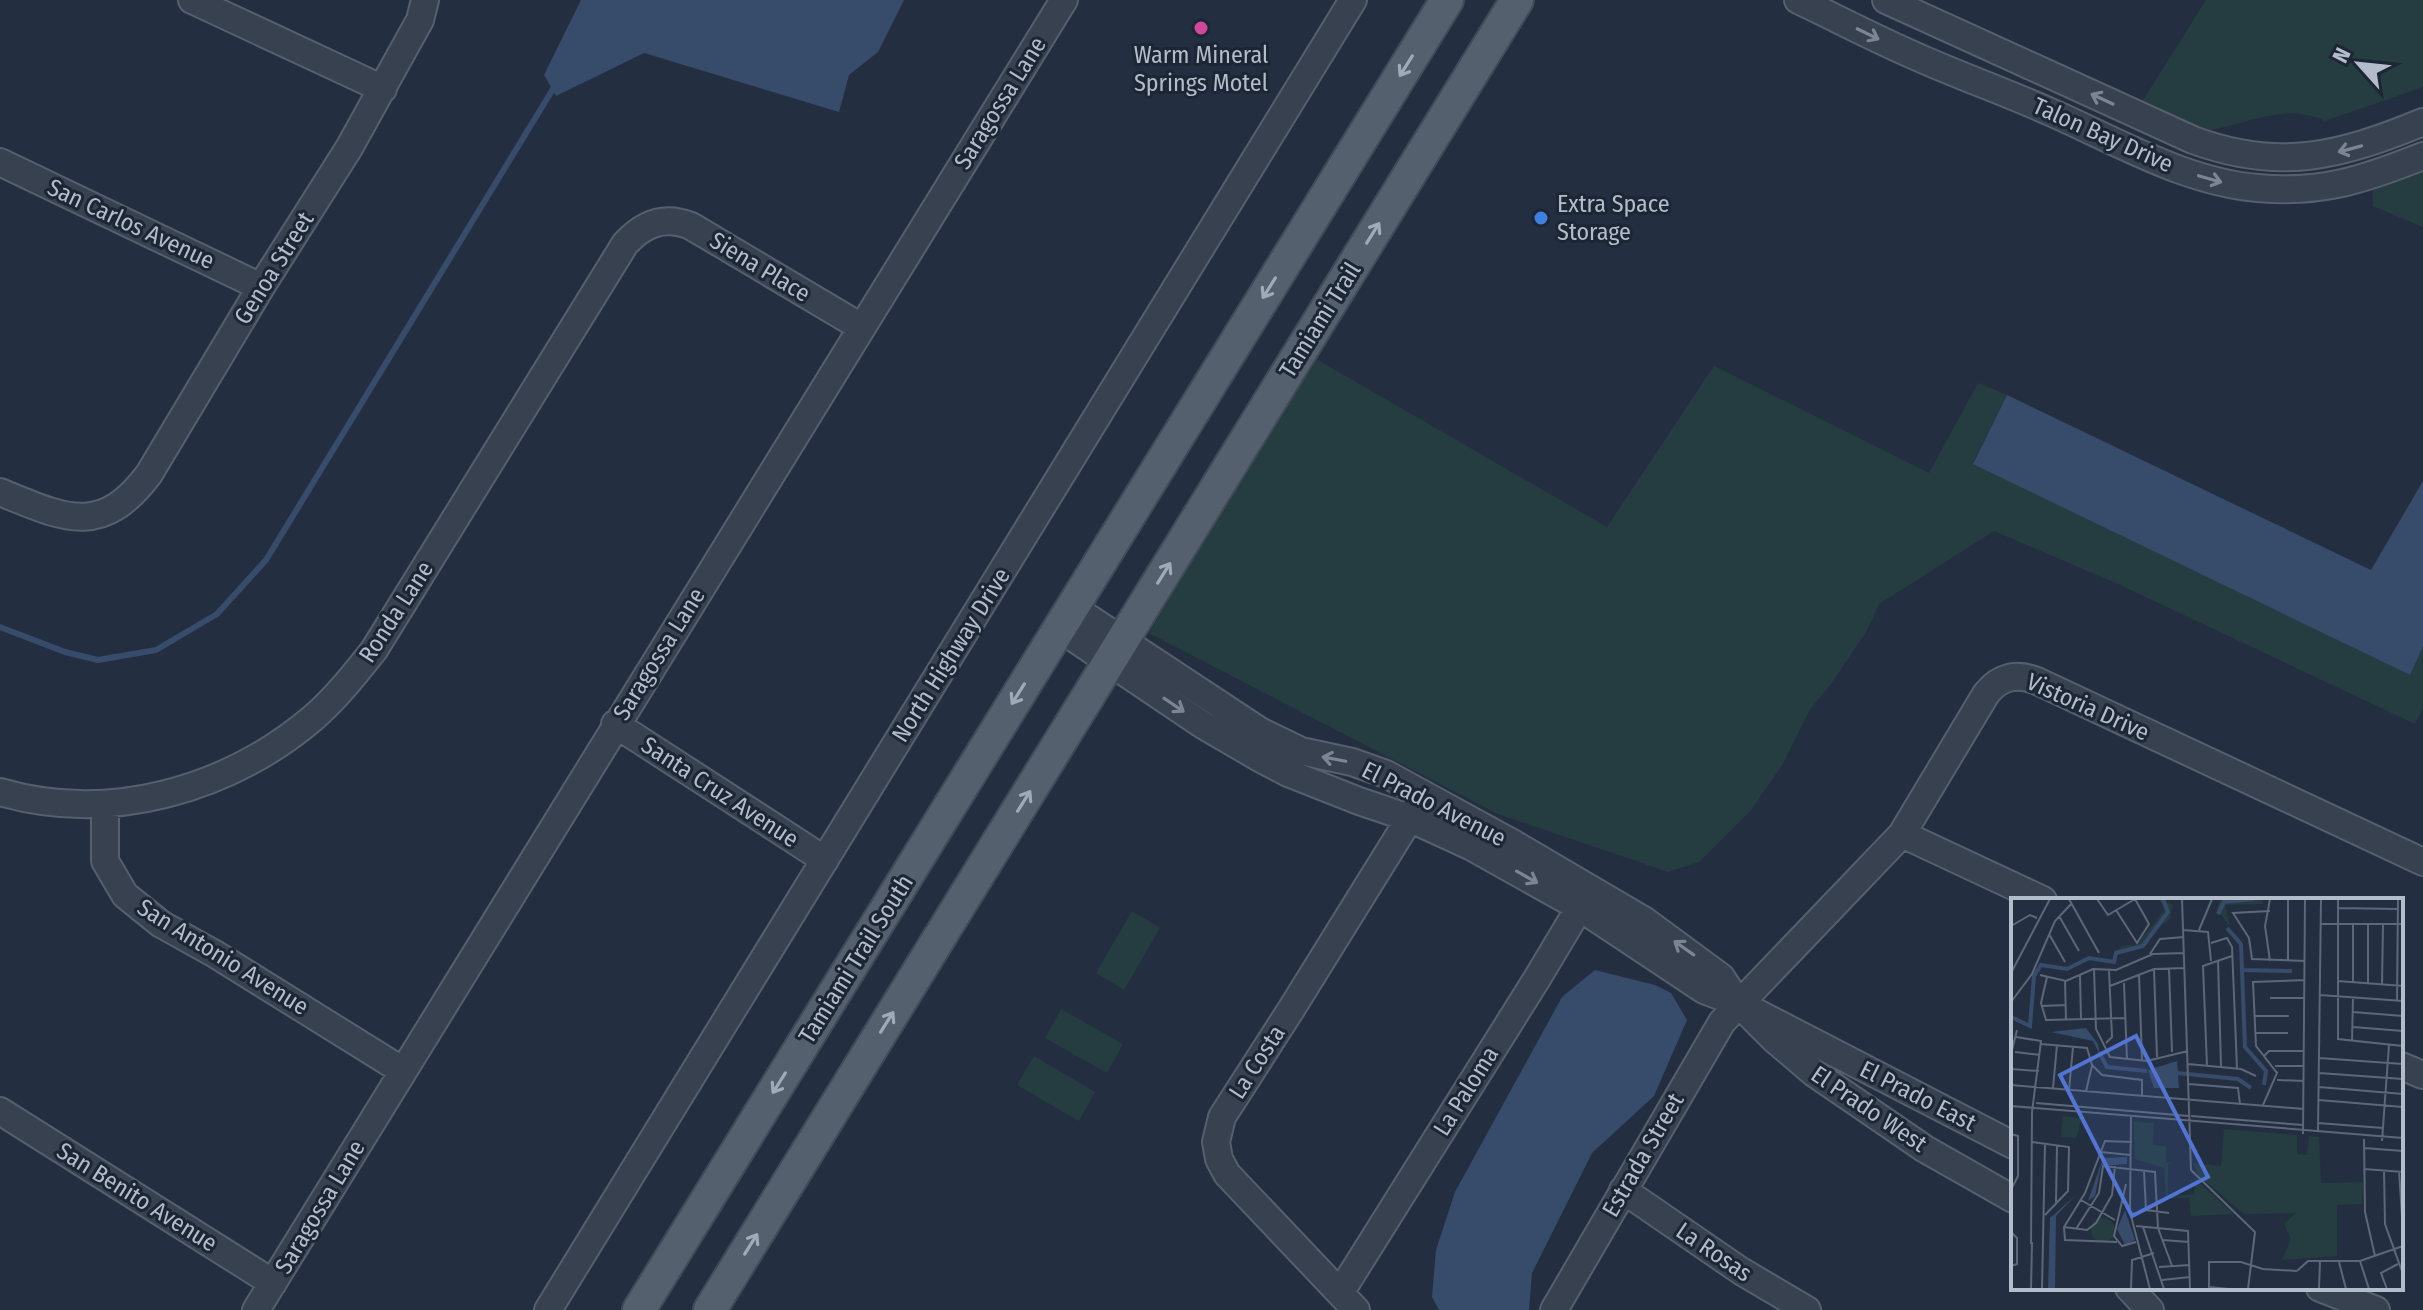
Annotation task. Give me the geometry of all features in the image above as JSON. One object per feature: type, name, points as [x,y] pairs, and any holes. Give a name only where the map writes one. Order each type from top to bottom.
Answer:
[{"type":"main road","points":[[1066,618],[1447,0]]},
{"type":"main road","name":"Tamiami Trail","points":[[1116,651],[1517,0]]},
{"type":"main road","name":"Tamiami Trail South","points":[[639,1310],[1066,618]]},
{"type":"main road","points":[[710,1310],[1116,651]]},
{"type":"street","points":[[192,0],[383,89]]},
{"type":"street","name":"Genoa Street","points":[[0,492],[59,514],[83,517],[98,515],[123,504],[149,474],[349,148],[420,20],[425,0]]},
{"type":"street","name":"Saragossa Lane","points":[[256,1310],[1064,0]]},
{"type":"street","name":"North Highway Drive","points":[[548,1310],[1353,0]]},
{"type":"street","name":"Talon Bay Drive","points":[[1798,0],[1915,56],[2208,179],[2261,189],[2319,187],[2366,178],[2423,156]]},
{"type":"street","name":"Talon Bay Drive","points":[[1886,0],[2183,136],[2233,153],[2281,158],[2325,155],[2379,140],[2423,122]]},
{"type":"street","name":"San Carlos Avenue","points":[[0,162],[261,287]]},
{"type":"street","name":"Siena Place","points":[[654,223],[663,221],[691,226],[861,327]]},
{"type":"street","name":"Ronda Lane","points":[[0,792],[54,802],[105,804],[173,793],[250,762],[292,735],[338,695],[374,650],[625,244],[635,232],[654,223]]},
{"type":"street","points":[[1066,618],[1116,651],[1203,725],[1282,756],[1359,801],[1416,807]]},
{"type":"street","name":"Vistoria Drive","points":[[1738,1003],[1902,834],[1990,689],[2004,678],[2020,676],[2037,681],[2423,862]]},
{"type":"street","name":"Santa Cruz Avenue","points":[[615,724],[825,860]]},
{"type":"street","name":"El Prado Avenue","points":[[1282,756],[1321,756],[1369,767],[1416,807],[1514,844],[1585,898],[1645,921],[1695,956],[1721,977],[1738,1003]]},
{"type":"street","name":"San Antonio Avenue","points":[[105,804],[105,861],[125,895],[161,924],[403,1071]]},
{"type":"street","name":"La Costa","points":[[1348,1302],[1227,1174],[1217,1151],[1217,1133],[1227,1108],[1416,807]]},
{"type":"street","points":[[1902,834],[2039,898]]},
{"type":"street","name":"La Paloma","points":[[1348,1302],[1585,898]]},
{"type":"street","name":"El Prado East","points":[[1738,1003],[2011,1144]]},
{"type":"street","name":"Estrada Street","points":[[1554,1310],[1715,1032],[1738,1003]]},
{"type":"street","name":"El Prado West","points":[[1738,1003],[1814,1073],[1925,1149],[2011,1198]]},
{"type":"street","points":[[2403,1067],[2423,1075]]},
{"type":"street","name":"San Benito Avenue","points":[[0,1111],[273,1283]]},
{"type":"street","name":"La Rosas","points":[[1623,1190],[1741,1271],[1807,1310]]},
{"type":"street","points":[[2325,1290],[2376,1310]]},
{"type":"green space","points":[[2206,0],[2423,0],[2423,87],[2325,121],[2310,116],[2279,114],[2218,129],[2203,131],[2191,128],[2140,105]]},
{"type":"green space","points":[[2423,168],[2423,227],[2373,206],[2373,187]]},
{"type":"green space","points":[[1311,356],[1607,527],[1714,366],[1929,473],[1978,383],[2007,395],[1973,463],[2410,675],[2423,647],[2423,708],[2415,724],[2116,583],[1994,531],[1879,604],[1866,632],[1810,709],[1783,764],[1751,810],[1699,862],[1668,872],[1498,814],[1149,633]]},
{"type":"green space","points":[[1132,911],[1160,928],[1124,990],[1096,973]]},
{"type":"green space","points":[[1061,1009],[1123,1044],[1107,1073],[1045,1038]]},
{"type":"green space","points":[[1034,1056],[1095,1092],[1079,1121],[1017,1085]]},
{"type":"water","points":[[581,0],[904,0],[878,52],[849,75],[839,112],[644,53],[556,96],[544,75]]},
{"type":"water","points":[[2007,395],[2371,570],[2423,481],[2423,647],[2410,675],[1973,464]]},
{"type":"water","points":[[1595,970],[1655,985],[1671,993],[1687,1020],[1654,1096],[1592,1153],[1532,1273],[1529,1310],[1439,1310],[1432,1297],[1436,1250],[1455,1192],[1562,997]]},
{"type":"waterway","points":[[0,627],[65,652],[98,660],[156,650],[217,614],[266,560],[556,84]]},
{"type":"place","name":"Warm Mineral Springs Motel","points":[[1201,28]]},
{"type":"place","name":"Extra Space Storage","points":[[1541,218]]}]
